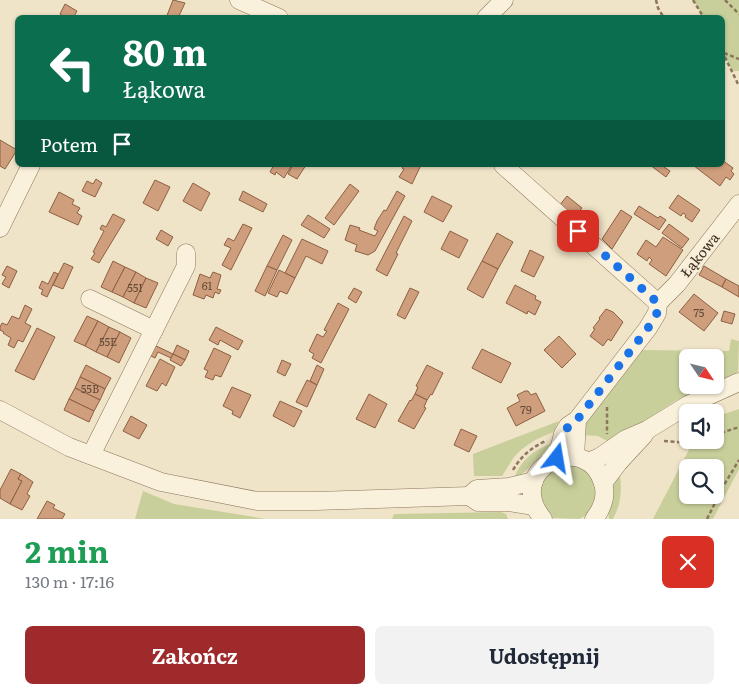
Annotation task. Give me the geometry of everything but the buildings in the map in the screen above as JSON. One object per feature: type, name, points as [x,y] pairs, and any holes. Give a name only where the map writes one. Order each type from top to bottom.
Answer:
[{"type":"street","points":[[239,0],[273,15]]},
{"type":"street","points":[[489,15],[504,0]]},
{"type":"street","points":[[0,228],[30,167]]},
{"type":"street","points":[[505,167],[658,303]]},
{"type":"street","name":"Łąkowa","points":[[557,458],[563,434],[570,424],[577,420],[655,318],[658,303],[677,284],[739,204]]},
{"type":"street","points":[[91,455],[186,266],[186,252]]},
{"type":"street","points":[[90,299],[154,330]]},
{"type":"street","points":[[538,512],[532,495],[534,481],[541,469],[557,458],[581,460],[604,454],[626,439],[647,430],[688,405],[739,382]]},
{"type":"street","points":[[0,410],[70,447],[161,482],[257,501],[468,496],[478,502],[509,502],[538,512]]},
{"type":"street","points":[[577,420],[581,460]]},
{"type":"street","points":[[603,483],[647,430]]},
{"type":"street","points":[[581,460],[596,469],[603,483],[604,497],[599,516]]},
{"type":"street","points":[[468,496],[477,489],[509,488],[534,481]]},
{"type":"path","points":[[656,0],[662,15]]},
{"type":"path","points":[[693,0],[702,15]]},
{"type":"path","points":[[726,0],[739,14]]},
{"type":"path","points":[[725,53],[739,59]]},
{"type":"path","points":[[725,56],[739,86]]},
{"type":"path","points":[[608,402],[606,428],[608,436]]},
{"type":"path","points":[[724,432],[739,427]]},
{"type":"path","points":[[664,442],[679,442]]},
{"type":"path","points":[[708,519],[724,485],[739,460]]},
{"type":"green space","points":[[693,0],[739,0],[739,71],[732,71],[725,55],[725,15],[703,15]]},
{"type":"green space","points":[[731,339],[739,341],[738,372],[724,379],[724,351],[729,351]]},
{"type":"green space","points":[[640,350],[679,350],[679,394],[691,394],[675,401],[611,443],[598,436],[581,435],[583,427],[597,404]]},
{"type":"green space","points":[[739,409],[739,469],[724,498],[724,459],[684,459],[689,449],[724,449],[724,414]]},
{"type":"green space","points":[[559,421],[553,432],[535,440],[522,449],[514,457],[502,476],[474,476],[473,454]]},
{"type":"green space","points":[[553,443],[548,450],[514,479],[520,466],[529,456],[540,448]]},
{"type":"green space","points":[[567,463],[586,469],[596,486],[594,506],[580,519],[553,518],[546,513],[539,487],[548,470]]},
{"type":"green space","points":[[679,469],[679,504],[721,504],[713,519],[653,519]]},
{"type":"green space","points":[[620,475],[621,492],[619,503],[613,519],[609,519],[609,496],[613,485]]},
{"type":"green space","points":[[143,491],[174,504],[266,519],[135,519]]},
{"type":"green space","points":[[501,512],[506,514],[508,519],[392,519],[394,514]]},
{"type":"route","points":[[557,458],[565,430],[577,420],[648,328],[655,318],[658,303],[578,231]]}]
